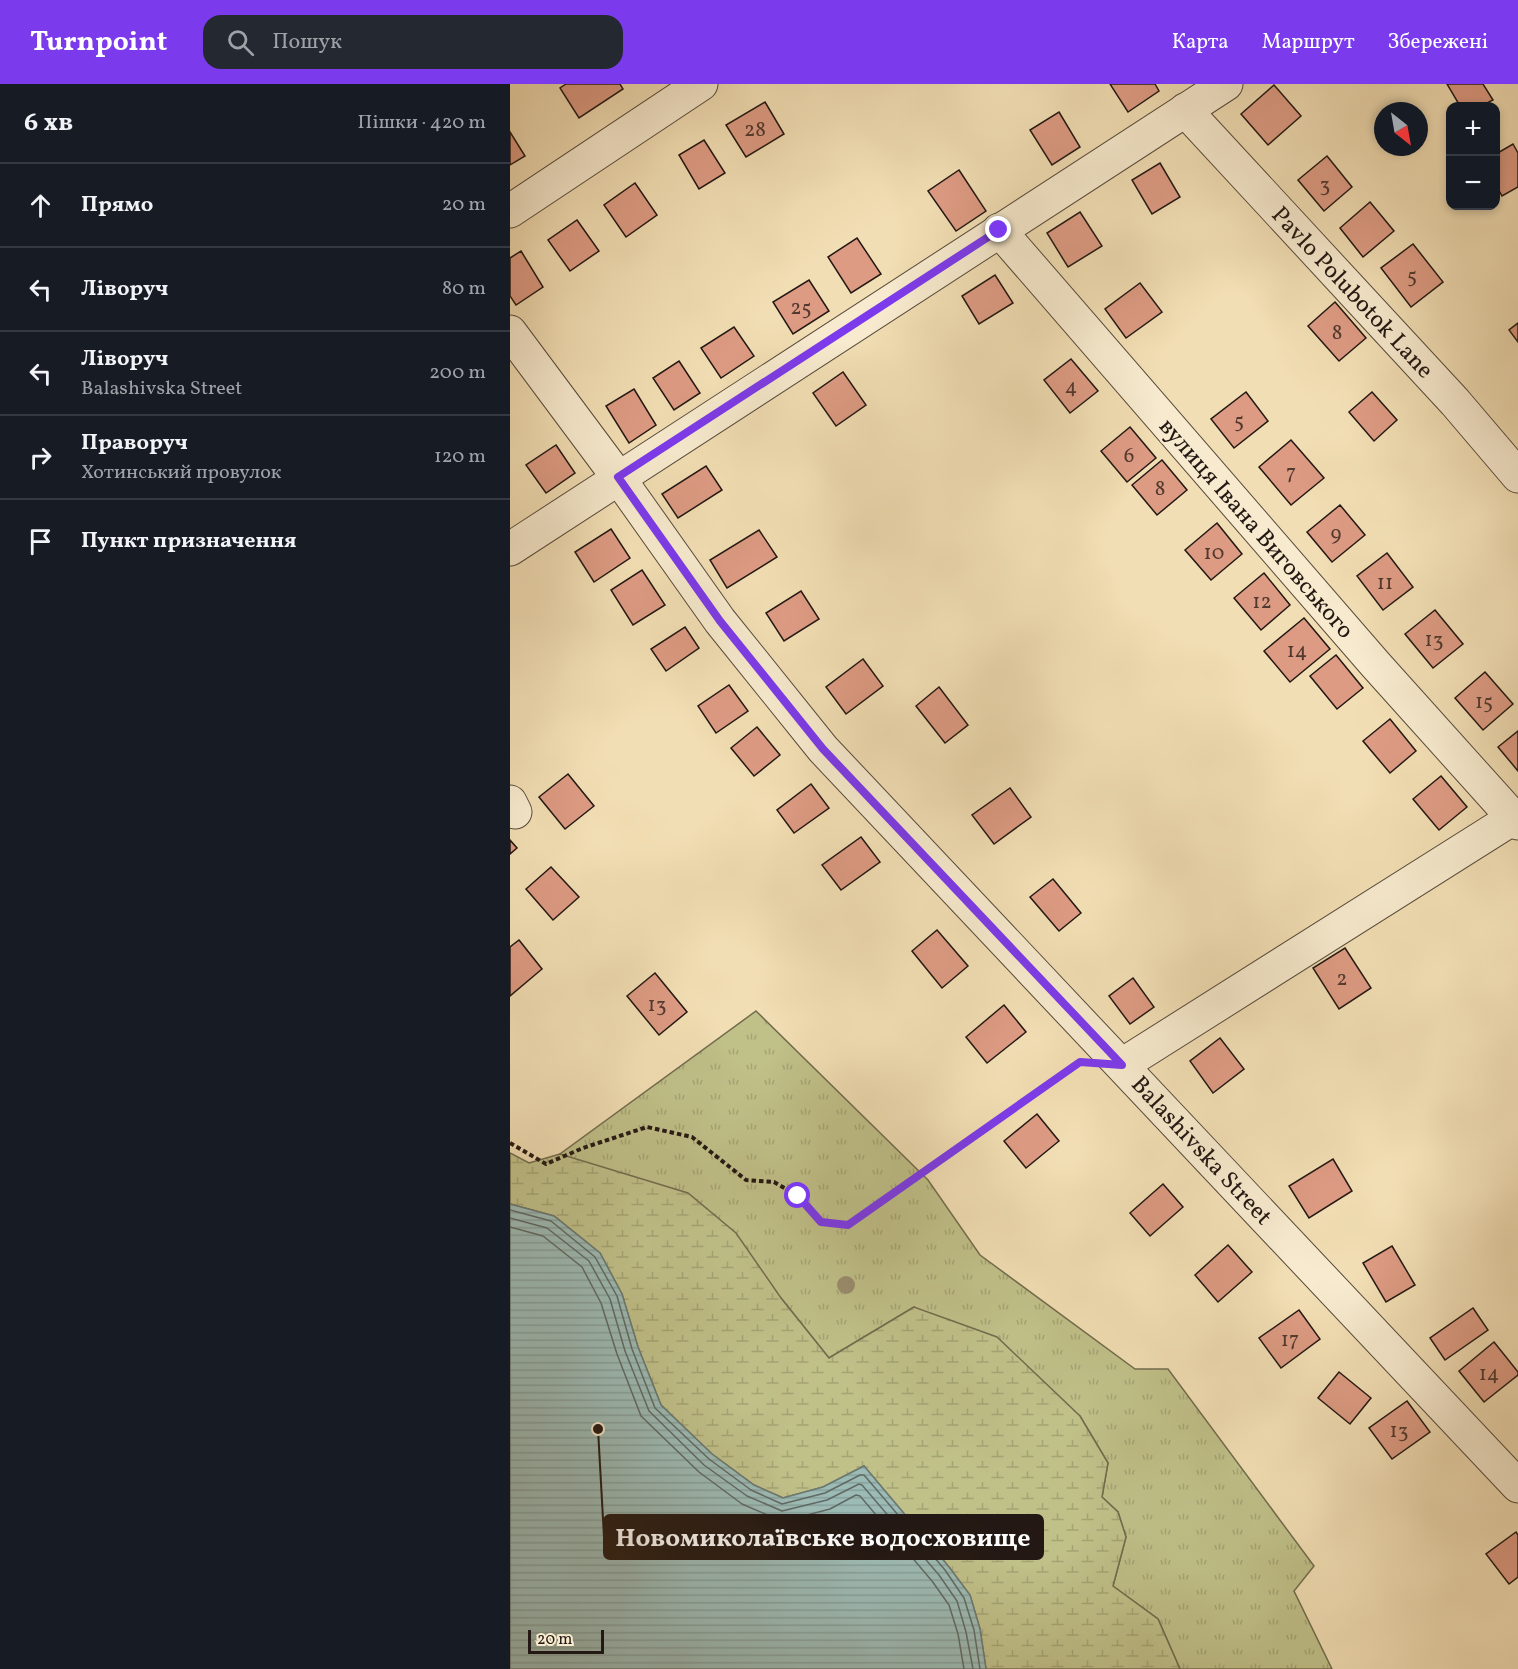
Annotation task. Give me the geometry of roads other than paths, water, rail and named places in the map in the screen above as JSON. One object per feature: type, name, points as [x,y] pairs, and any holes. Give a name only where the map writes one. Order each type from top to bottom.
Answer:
[{"type":"street","points":[[510,211],[701,84]]},
{"type":"street","points":[[510,549],[1226,84]]},
{"type":"street","name":"Pavlo Polubotok Lane","points":[[1185,110],[1455,402],[1518,476]]},
{"type":"street","name":"вулиця Івана Виговського","points":[[999,230],[1368,656],[1516,819]]},
{"type":"street","name":"Balashivska Street","points":[[510,332],[618,477],[720,621],[823,749],[1518,1486]]},
{"type":"street","points":[[1122,1065],[1516,819]]},
{"type":"water","points":[[510,1204],[554,1216],[600,1253],[622,1294],[638,1347],[661,1405],[712,1454],[754,1485],[783,1498],[823,1487],[864,1466],[970,1595],[980,1629],[986,1669],[510,1669]]},
{"type":"place","name":"Новомиколаївське водосховище","points":[[598,1429]]}]
